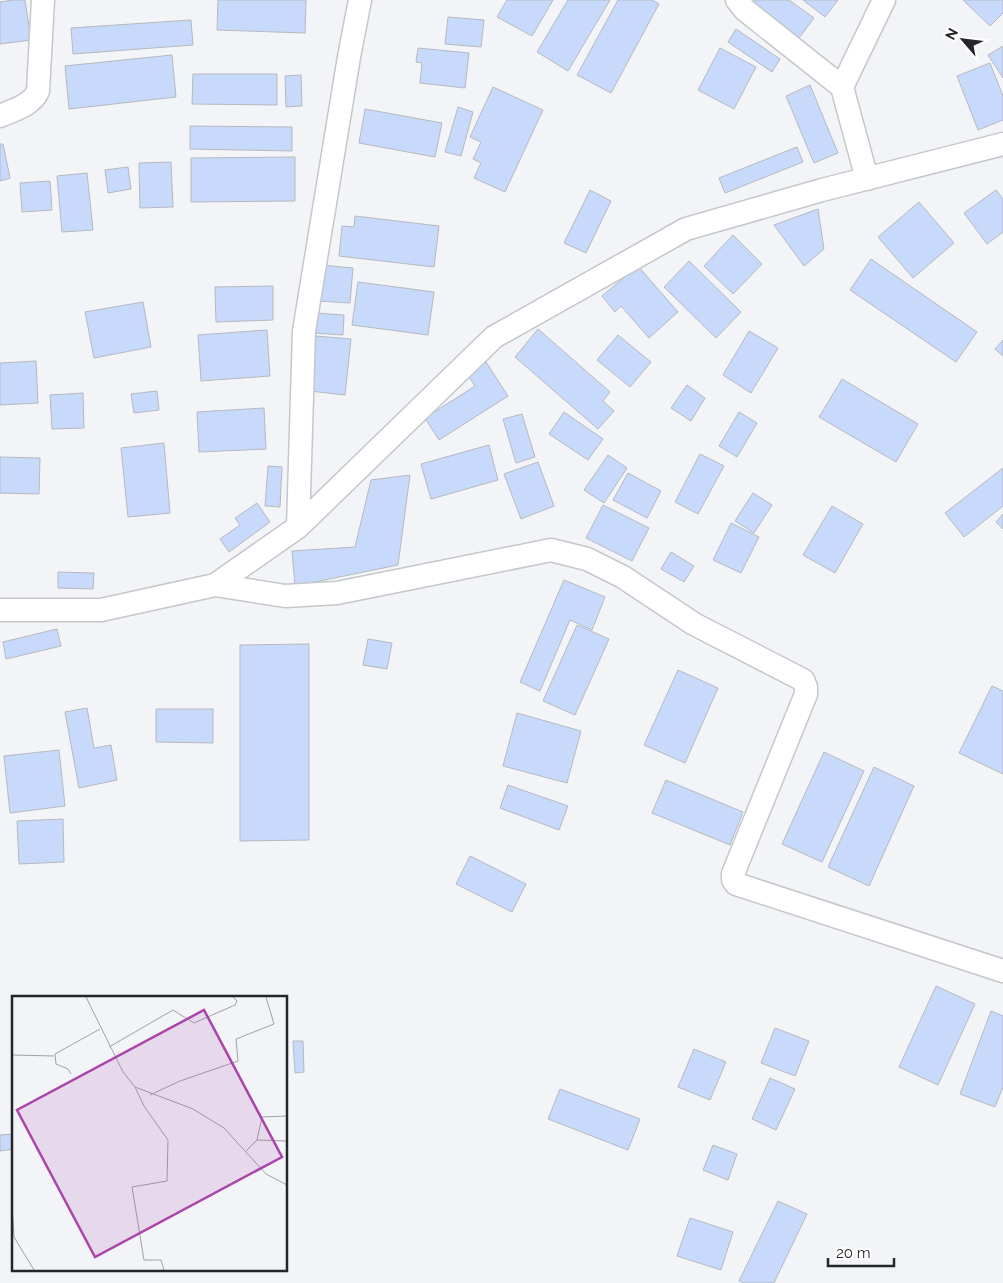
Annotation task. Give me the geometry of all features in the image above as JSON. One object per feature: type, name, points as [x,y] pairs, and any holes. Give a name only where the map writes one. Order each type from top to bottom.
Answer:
[{"type":"street","points":[[0,116],[31,102],[38,90],[43,0]]},
{"type":"street","points":[[298,527],[304,331],[360,0]]},
{"type":"street","points":[[737,0],[745,10],[842,87],[867,179]]},
{"type":"street","points":[[842,87],[884,0]]},
{"type":"street","points":[[215,586],[298,527],[494,337],[686,230],[867,179],[1003,144]]},
{"type":"street","points":[[0,610],[101,610],[215,586],[285,596],[338,593],[551,550],[587,559],[623,577],[694,624],[803,680],[806,694],[733,874],[733,880],[736,884],[1003,971]]},
{"type":"building","points":[[25,0],[31,40],[0,44],[0,2]]},
{"type":"building","points":[[218,0],[306,0],[305,33],[217,30]]},
{"type":"building","points":[[507,0],[553,0],[532,36],[497,17]]},
{"type":"building","points":[[568,0],[610,0],[568,71],[537,52]]},
{"type":"building","points":[[618,0],[652,0],[659,4],[611,93],[577,75]]},
{"type":"building","points":[[755,0],[789,0],[814,18],[799,38],[752,4]]},
{"type":"building","points":[[803,0],[838,0],[825,17]]},
{"type":"building","points":[[963,0],[1003,0],[1003,13],[990,26]]},
{"type":"building","points":[[448,17],[484,20],[481,47],[445,44]]},
{"type":"building","points":[[191,20],[193,45],[73,54],[71,28]]},
{"type":"building","points":[[736,29],[780,59],[772,72],[728,42]]},
{"type":"building","points":[[1003,46],[1003,78],[988,55]]},
{"type":"building","points":[[418,48],[469,53],[465,88],[420,83],[422,63],[416,62]]},
{"type":"building","points":[[720,48],[756,67],[734,109],[698,90]]},
{"type":"building","points":[[172,55],[176,97],[69,109],[65,66]]},
{"type":"building","points":[[990,63],[1003,96],[1003,120],[978,130],[957,76]]},
{"type":"building","points":[[193,74],[277,74],[277,105],[192,104]]},
{"type":"building","points":[[301,75],[302,106],[286,107],[285,76]]},
{"type":"building","points":[[810,85],[838,153],[814,163],[786,96]]},
{"type":"building","points":[[493,87],[543,110],[505,192],[474,178],[481,163],[473,159],[481,142],[470,137]]},
{"type":"building","points":[[458,107],[473,112],[461,156],[445,152]]},
{"type":"building","points":[[365,109],[442,123],[435,157],[359,143]]},
{"type":"building","points":[[190,126],[292,127],[292,151],[190,149]]},
{"type":"building","points":[[0,144],[3,144],[10,178],[0,181]]},
{"type":"building","points":[[797,147],[803,162],[725,193],[719,178]]},
{"type":"building","points":[[295,157],[295,201],[191,202],[191,158]]},
{"type":"building","points":[[171,162],[173,207],[140,208],[139,163]]},
{"type":"building","points":[[128,167],[131,189],[108,193],[105,170]]},
{"type":"building","points":[[87,173],[93,230],[62,232],[57,176]]},
{"type":"building","points":[[50,181],[52,210],[22,212],[20,183]]},
{"type":"building","points":[[590,190],[611,201],[586,253],[564,243]]},
{"type":"building","points":[[996,190],[1003,199],[1003,232],[987,244],[964,213]]},
{"type":"building","points":[[919,202],[954,243],[913,278],[878,237]]},
{"type":"building","points":[[818,209],[824,249],[804,266],[774,225]]},
{"type":"building","points":[[355,216],[439,226],[434,267],[339,256],[342,226],[354,227]]},
{"type":"building","points":[[733,235],[762,264],[733,294],[704,266]]},
{"type":"building","points":[[871,259],[977,332],[956,362],[850,290]]},
{"type":"building","points":[[689,261],[741,312],[716,338],[664,287]]},
{"type":"building","points":[[321,265],[353,268],[350,303],[318,301]]},
{"type":"building","points":[[638,266],[678,312],[649,338],[621,306],[615,312],[602,296]]},
{"type":"building","points":[[358,282],[434,292],[428,335],[352,325]]},
{"type":"building","points":[[273,286],[273,320],[216,322],[215,287]]},
{"type":"building","points":[[143,302],[151,347],[94,358],[85,312]]},
{"type":"building","points":[[315,313],[344,315],[343,335],[313,333]]},
{"type":"building","points":[[538,329],[610,392],[603,401],[614,411],[598,429],[515,357]]},
{"type":"building","points":[[267,330],[270,376],[201,381],[198,335]]},
{"type":"building","points":[[749,331],[778,348],[751,393],[723,375]]},
{"type":"building","points":[[618,335],[651,362],[630,387],[597,360]]},
{"type":"building","points":[[316,336],[351,339],[345,395],[310,391]]},
{"type":"building","points":[[1003,340],[1003,356],[995,349]]},
{"type":"building","points":[[36,361],[38,403],[0,405],[0,363]]},
{"type":"building","points":[[486,362],[508,396],[439,440],[425,418],[475,386],[467,374]]},
{"type":"building","points":[[842,379],[918,424],[896,462],[819,417]]},
{"type":"building","points":[[687,385],[705,398],[691,421],[671,408]]},
{"type":"building","points":[[157,391],[159,410],[134,413],[131,394]]},
{"type":"building","points":[[83,393],[84,428],[52,429],[50,395]]},
{"type":"building","points":[[264,408],[266,449],[199,452],[197,412]]},
{"type":"building","points":[[564,412],[603,439],[588,460],[549,434]]},
{"type":"building","points":[[739,412],[757,423],[737,457],[719,446]]},
{"type":"building","points":[[522,414],[535,457],[516,463],[503,419]]},
{"type":"building","points":[[164,443],[170,513],[128,517],[121,448]]},
{"type":"building","points":[[489,445],[498,480],[431,499],[421,464]]},
{"type":"building","points":[[700,454],[724,466],[698,514],[675,502]]},
{"type":"building","points":[[608,455],[627,468],[604,503],[584,490]]},
{"type":"building","points":[[0,457],[40,458],[39,494],[0,493]]},
{"type":"building","points":[[538,462],[554,506],[521,519],[504,474]]},
{"type":"building","points":[[268,466],[282,467],[280,507],[265,506]]},
{"type":"building","points":[[1003,468],[1003,506],[964,537],[945,513]]},
{"type":"building","points":[[628,473],[661,491],[647,518],[613,500]]},
{"type":"building","points":[[410,475],[398,565],[295,586],[292,551],[355,547],[371,480]]},
{"type":"building","points":[[753,493],[772,505],[754,533],[735,521]]},
{"type":"building","points":[[257,503],[270,522],[229,552],[220,539],[240,525],[235,518]]},
{"type":"building","points":[[603,505],[649,528],[632,561],[586,538]]},
{"type":"building","points":[[832,506],[863,524],[835,573],[803,555]]},
{"type":"building","points":[[1003,514],[1003,529],[996,522]]},
{"type":"building","points":[[731,523],[759,537],[741,573],[713,560]]},
{"type":"building","points":[[671,552],[694,566],[684,582],[661,569]]},
{"type":"building","points":[[58,572],[94,573],[93,589],[58,588]]},
{"type":"building","points":[[564,580],[605,597],[592,630],[570,620],[540,691],[520,682]]},
{"type":"building","points":[[577,625],[609,639],[575,715],[543,701]]},
{"type":"building","points":[[57,629],[61,646],[6,659],[3,642]]},
{"type":"building","points":[[368,639],[392,643],[387,669],[363,665]]},
{"type":"building","points":[[309,644],[309,840],[240,841],[240,645]]},
{"type":"building","points":[[678,670],[718,688],[685,763],[644,745]]},
{"type":"building","points":[[992,686],[1003,691],[1003,774],[959,753]]},
{"type":"building","points":[[87,708],[94,748],[111,745],[117,780],[79,788],[65,712]]},
{"type":"building","points":[[156,709],[213,709],[213,743],[156,742]]},
{"type":"building","points":[[517,713],[581,731],[567,783],[503,766]]},
{"type":"building","points":[[59,750],[65,806],[10,813],[4,756]]},
{"type":"building","points":[[824,752],[864,771],[822,862],[782,844]]},
{"type":"building","points":[[874,767],[914,786],[869,886],[828,867]]},
{"type":"building","points":[[666,780],[743,812],[730,845],[652,813]]},
{"type":"building","points":[[508,785],[568,806],[559,830],[500,808]]},
{"type":"building","points":[[63,819],[64,862],[19,864],[17,821]]},
{"type":"building","points":[[470,856],[526,884],[512,912],[456,884]]},
{"type":"building","points":[[936,986],[975,1004],[938,1085],[899,1067]]},
{"type":"building","points":[[991,1011],[1003,1016],[1003,1087],[995,1107],[960,1094]]},
{"type":"building","points":[[775,1028],[809,1041],[795,1076],[761,1063]]},
{"type":"building","points":[[293,1041],[303,1041],[304,1072],[295,1073]]},
{"type":"building","points":[[694,1049],[726,1062],[710,1100],[678,1087]]},
{"type":"building","points":[[770,1078],[795,1089],[776,1130],[752,1119]]},
{"type":"building","points":[[560,1089],[640,1119],[628,1150],[548,1119]]},
{"type":"building","points":[[12,1134],[12,1149],[0,1151],[0,1135]]},
{"type":"building","points":[[713,1145],[737,1154],[728,1180],[703,1170]]},
{"type":"building","points":[[778,1201],[807,1214],[774,1283],[744,1283],[739,1281]]},
{"type":"building","points":[[690,1218],[733,1232],[721,1270],[677,1256]]}]
